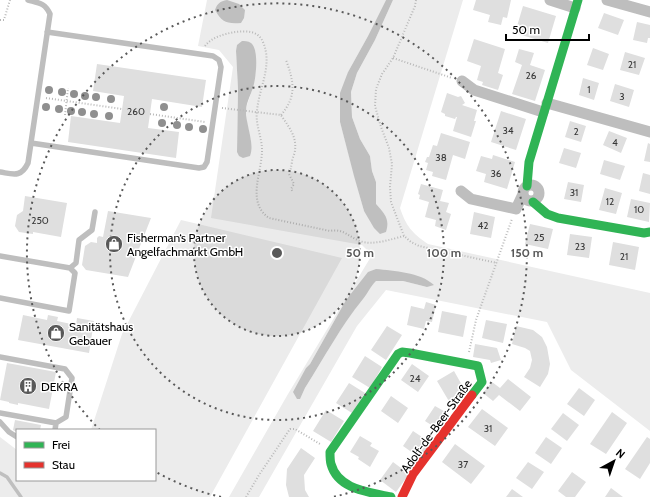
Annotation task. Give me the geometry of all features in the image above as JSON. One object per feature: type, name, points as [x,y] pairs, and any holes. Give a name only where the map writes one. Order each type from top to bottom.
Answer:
[{"type":"street","points":[[462,191],[471,199],[516,209],[525,190],[529,162],[577,4],[550,0]]},
{"type":"street","points":[[607,0],[650,12]]},
{"type":"street","points":[[462,81],[474,90],[650,132]]},
{"type":"street","points":[[525,190],[533,185],[538,188],[540,194],[538,199],[533,202],[547,214],[558,218],[644,233],[650,232]]},
{"type":"street","name":"Adolf-de-Beer-Straße","points":[[330,452],[398,354],[402,352],[410,353],[478,366],[482,382],[413,474],[402,497]]},
{"type":"street","points":[[330,452],[331,466],[342,482],[348,486],[391,497]]},
{"type":"lane","points":[[0,172],[18,174],[25,170],[28,163],[50,14],[47,7],[28,0]]},
{"type":"lane","points":[[31,144],[199,168],[204,167],[207,162],[221,67],[218,60],[213,56],[47,32]]},
{"type":"lane","points":[[70,268],[76,263],[80,240],[92,230],[95,212]]},
{"type":"lane","points":[[0,256],[70,268],[75,273],[69,311],[0,298]]},
{"type":"lane","points":[[0,357],[65,369],[72,378],[66,417],[56,423],[0,413]]},
{"type":"lane","points":[[0,422],[9,432],[16,436]]},
{"type":"lane","points":[[55,429],[56,423]]},
{"type":"path","points":[[0,20],[4,20],[10,0]]},
{"type":"path","points":[[416,0],[415,6],[393,58],[382,74],[376,90],[375,106],[380,127],[389,148],[392,164],[390,187],[391,202],[404,236],[411,242],[419,246],[497,263]]},
{"type":"path","points":[[203,55],[206,45],[212,39],[230,33],[244,31],[254,32],[261,38],[265,48],[267,67],[257,112],[262,150],[256,198],[259,208],[263,214],[269,218],[330,231],[336,230],[345,232],[360,242],[378,242],[404,236]]},
{"type":"path","points":[[393,58],[462,81]]},
{"type":"path","points":[[281,115],[287,109],[293,85],[286,60]]},
{"type":"path","points":[[64,115],[68,88]]},
{"type":"path","points":[[38,97],[122,109]]},
{"type":"path","points":[[233,109],[281,115],[291,129],[295,141],[295,151],[289,174],[294,184],[291,189],[292,192]]},
{"type":"path","points":[[150,114],[213,123]]},
{"type":"path","points":[[466,363],[476,320],[516,209]]},
{"type":"path","points":[[246,497],[266,463],[290,429],[295,429],[330,452]]},
{"type":"shaded area","points":[[207,0],[386,0],[348,72],[340,122],[364,211],[385,215],[376,205],[376,182],[372,171],[370,156],[360,139],[352,117],[351,92],[357,73],[375,40],[393,0],[463,0],[400,208],[402,214],[410,229],[428,244],[650,293],[650,431],[571,370],[547,322],[386,290],[357,326],[259,497],[229,497],[288,394],[372,255],[362,245],[211,218],[233,67],[219,50],[198,46]],"holes":[[[254,47],[256,68],[254,84],[246,108],[247,124],[251,140],[237,152],[238,89],[236,51]],[[376,269],[427,287],[403,281],[376,281],[340,331],[300,398],[306,368],[310,364],[346,300]]]},
{"type":"shaded area","points":[[227,0],[239,4],[245,10],[244,18],[241,23],[232,23],[222,20],[215,10],[219,3]]},
{"type":"shaded area","points":[[386,0],[393,0],[375,40],[357,73],[351,92],[352,117],[360,139],[370,156],[372,171],[376,182],[376,204],[387,220],[386,232],[380,234],[374,228],[364,211],[354,176],[340,122],[340,93],[348,72]]},
{"type":"shaded area","points":[[242,41],[250,42],[254,46],[256,56],[256,75],[246,111],[251,140],[251,151],[250,156],[243,158],[239,156],[237,152],[238,89],[236,51],[237,45]]},
{"type":"shaded area","points":[[181,220],[342,258],[210,497],[0,497],[0,437],[16,449],[16,481],[156,481],[156,429],[91,429],[122,334]]},
{"type":"shaded area","points":[[376,269],[422,277],[434,285],[427,287],[403,281],[376,281],[340,331],[305,388],[300,399],[297,399],[293,392],[346,300],[368,272]]},
{"type":"building","points":[[476,0],[511,0],[507,18],[503,17],[501,25],[488,22],[490,15],[473,10]]},
{"type":"building","points":[[523,6],[556,16],[548,43],[515,33]]},
{"type":"building","points":[[604,13],[624,20],[618,35],[598,28]]},
{"type":"building","points":[[637,22],[650,25],[650,38],[648,38],[647,43],[633,40]]},
{"type":"building","points":[[474,39],[505,49],[498,73],[503,75],[498,90],[482,85],[483,82],[477,80],[481,66],[467,61]]},
{"type":"building","points":[[593,48],[609,54],[603,70],[587,65]]},
{"type":"building","points":[[519,49],[534,53],[530,65],[545,70],[535,101],[512,94],[522,65],[515,62]]},
{"type":"building","points":[[625,52],[645,58],[639,75],[620,70]]},
{"type":"building","points":[[97,64],[206,80],[202,107],[152,99],[148,128],[179,132],[176,158],[68,142],[71,116],[120,123],[124,96],[93,91]]},
{"type":"building","points":[[583,78],[599,83],[594,100],[579,95]]},
{"type":"building","points":[[615,84],[634,90],[629,107],[610,101]]},
{"type":"building","points":[[447,93],[458,97],[461,96],[465,103],[462,105],[477,110],[474,121],[476,121],[471,137],[453,131],[457,117],[455,119],[445,116],[445,114],[441,112]]},
{"type":"building","points":[[501,111],[526,119],[516,150],[491,142]]},
{"type":"building","points":[[570,121],[586,126],[581,142],[565,137]]},
{"type":"building","points":[[609,131],[627,138],[621,153],[603,145]]},
{"type":"building","points":[[441,133],[470,142],[465,159],[453,155],[446,180],[432,176],[433,172],[426,170],[428,163],[425,162],[427,157],[429,157],[433,145],[437,146]]},
{"type":"building","points":[[648,143],[650,144],[650,162],[644,161]]},
{"type":"building","points":[[564,148],[581,153],[576,168],[559,163]]},
{"type":"building","points":[[493,155],[515,162],[507,189],[484,182],[486,174],[476,171],[481,156],[492,159]]},
{"type":"building","points":[[604,160],[625,166],[620,180],[600,174]]},
{"type":"building","points":[[643,173],[650,175],[650,194],[639,191]]},
{"type":"building","points":[[568,182],[584,185],[581,202],[564,199]]},
{"type":"building","points":[[421,184],[443,190],[440,201],[449,203],[446,212],[451,214],[446,230],[435,226],[436,220],[425,217],[429,202],[419,199],[420,195],[418,194]]},
{"type":"building","points":[[605,188],[622,193],[616,214],[599,210]]},
{"type":"building","points":[[25,196],[67,203],[61,237],[33,232],[33,234],[19,232],[15,226],[17,215],[23,211]]},
{"type":"building","points":[[631,199],[650,203],[649,222],[627,217]]},
{"type":"building","name":"Fisherman‘s Partner Angelfachmarkt GmbH","points":[[108,211],[151,218],[128,277],[86,270],[82,265],[85,246],[91,242],[97,243],[97,238],[99,236],[103,237]]},
{"type":"building","points":[[474,212],[495,217],[491,238],[470,234]]},
{"type":"building","points":[[530,224],[553,229],[548,249],[525,244]]},
{"type":"building","points":[[570,234],[592,237],[589,258],[567,255]]},
{"type":"building","points":[[613,242],[639,247],[635,270],[609,265]]},
{"type":"building","points":[[426,302],[436,305],[432,322],[426,321],[424,329],[407,325],[411,306],[424,309]]},
{"type":"building","points":[[442,311],[467,316],[463,337],[438,332]]},
{"type":"building","name":"Sanitätshaus Gebauer","points":[[23,315],[47,320],[48,315],[58,317],[57,321],[76,325],[77,318],[94,321],[89,353],[18,340]]},
{"type":"building","points":[[486,320],[507,324],[503,343],[482,338]]},
{"type":"building","points":[[387,326],[402,335],[386,360],[371,350]]},
{"type":"building","points":[[516,326],[533,330],[542,337],[547,347],[550,364],[548,374],[540,387],[524,377],[530,368],[532,360],[530,351],[512,344]]},
{"type":"building","points":[[475,344],[497,348],[501,360],[491,363],[490,360],[473,357]]},
{"type":"building","points":[[365,356],[382,367],[370,388],[352,377]]},
{"type":"building","name":"DEKRA","points":[[7,363],[56,372],[49,409],[18,403],[18,405],[0,400]]},
{"type":"building","points":[[412,364],[429,376],[418,392],[401,380]]},
{"type":"building","points":[[454,371],[467,394],[450,403],[437,381]]},
{"type":"building","points":[[508,379],[531,397],[520,411],[499,395],[493,401],[483,393],[492,382],[500,388]]},
{"type":"building","points":[[349,383],[365,393],[352,413],[336,403]]},
{"type":"building","points":[[579,388],[595,400],[584,416],[567,404]]},
{"type":"building","points":[[391,396],[408,408],[398,423],[381,411]]},
{"type":"building","points":[[435,406],[449,414],[439,430],[425,421]]},
{"type":"building","points":[[482,409],[508,428],[495,446],[468,427]]},
{"type":"building","points":[[326,410],[344,421],[331,442],[313,431]]},
{"type":"building","points":[[612,412],[627,423],[606,454],[590,444]]},
{"type":"building","points":[[563,413],[579,425],[567,441],[551,429]]},
{"type":"building","points":[[15,420],[41,425],[40,429],[16,429],[16,432],[13,430]]},
{"type":"building","points":[[413,431],[431,443],[420,458],[403,446]]},
{"type":"building","points":[[360,436],[372,443],[370,446],[379,451],[370,467],[358,459],[359,457],[350,452]]},
{"type":"building","points":[[546,437],[562,448],[551,464],[535,453]]},
{"type":"building","points":[[647,437],[650,439],[650,463],[640,479],[625,469]]},
{"type":"building","points":[[455,444],[485,466],[471,484],[442,462]]},
{"type":"building","points":[[301,448],[315,458],[304,475],[305,490],[309,497],[289,497],[286,485],[287,469]]},
{"type":"building","points":[[393,462],[409,474],[396,492],[380,480]]},
{"type":"building","points":[[528,462],[544,472],[532,489],[516,478]]},
{"type":"building","points":[[572,472],[586,482],[575,497],[566,497],[558,491]]},
{"type":"building","points":[[611,488],[623,497],[605,497]]},
{"type":"building","points":[[512,489],[523,497],[506,497]]},
{"type":"waterway","points":[[0,473],[7,477],[21,497]]},
{"type":"traffic: fast","points":[[527,186],[529,162],[578,0]]},
{"type":"traffic: fast","points":[[533,202],[547,214],[558,218],[644,233],[650,232]]},
{"type":"traffic: fast","points":[[391,497],[365,491],[348,485],[335,473],[330,460],[330,452],[398,354],[402,352],[410,353],[478,366],[482,382],[472,395]]},
{"type":"traffic: jam","points":[[402,497],[413,474],[472,395]]},
{"type":"place","name":"Fisherman‘s Partner Angelfachmarkt GmbH","points":[[114,244]]},
{"type":"place","name":"Sanitätshaus Gebauer","points":[[56,333]]},
{"type":"place","name":"DEKRA","points":[[28,386]]}]
